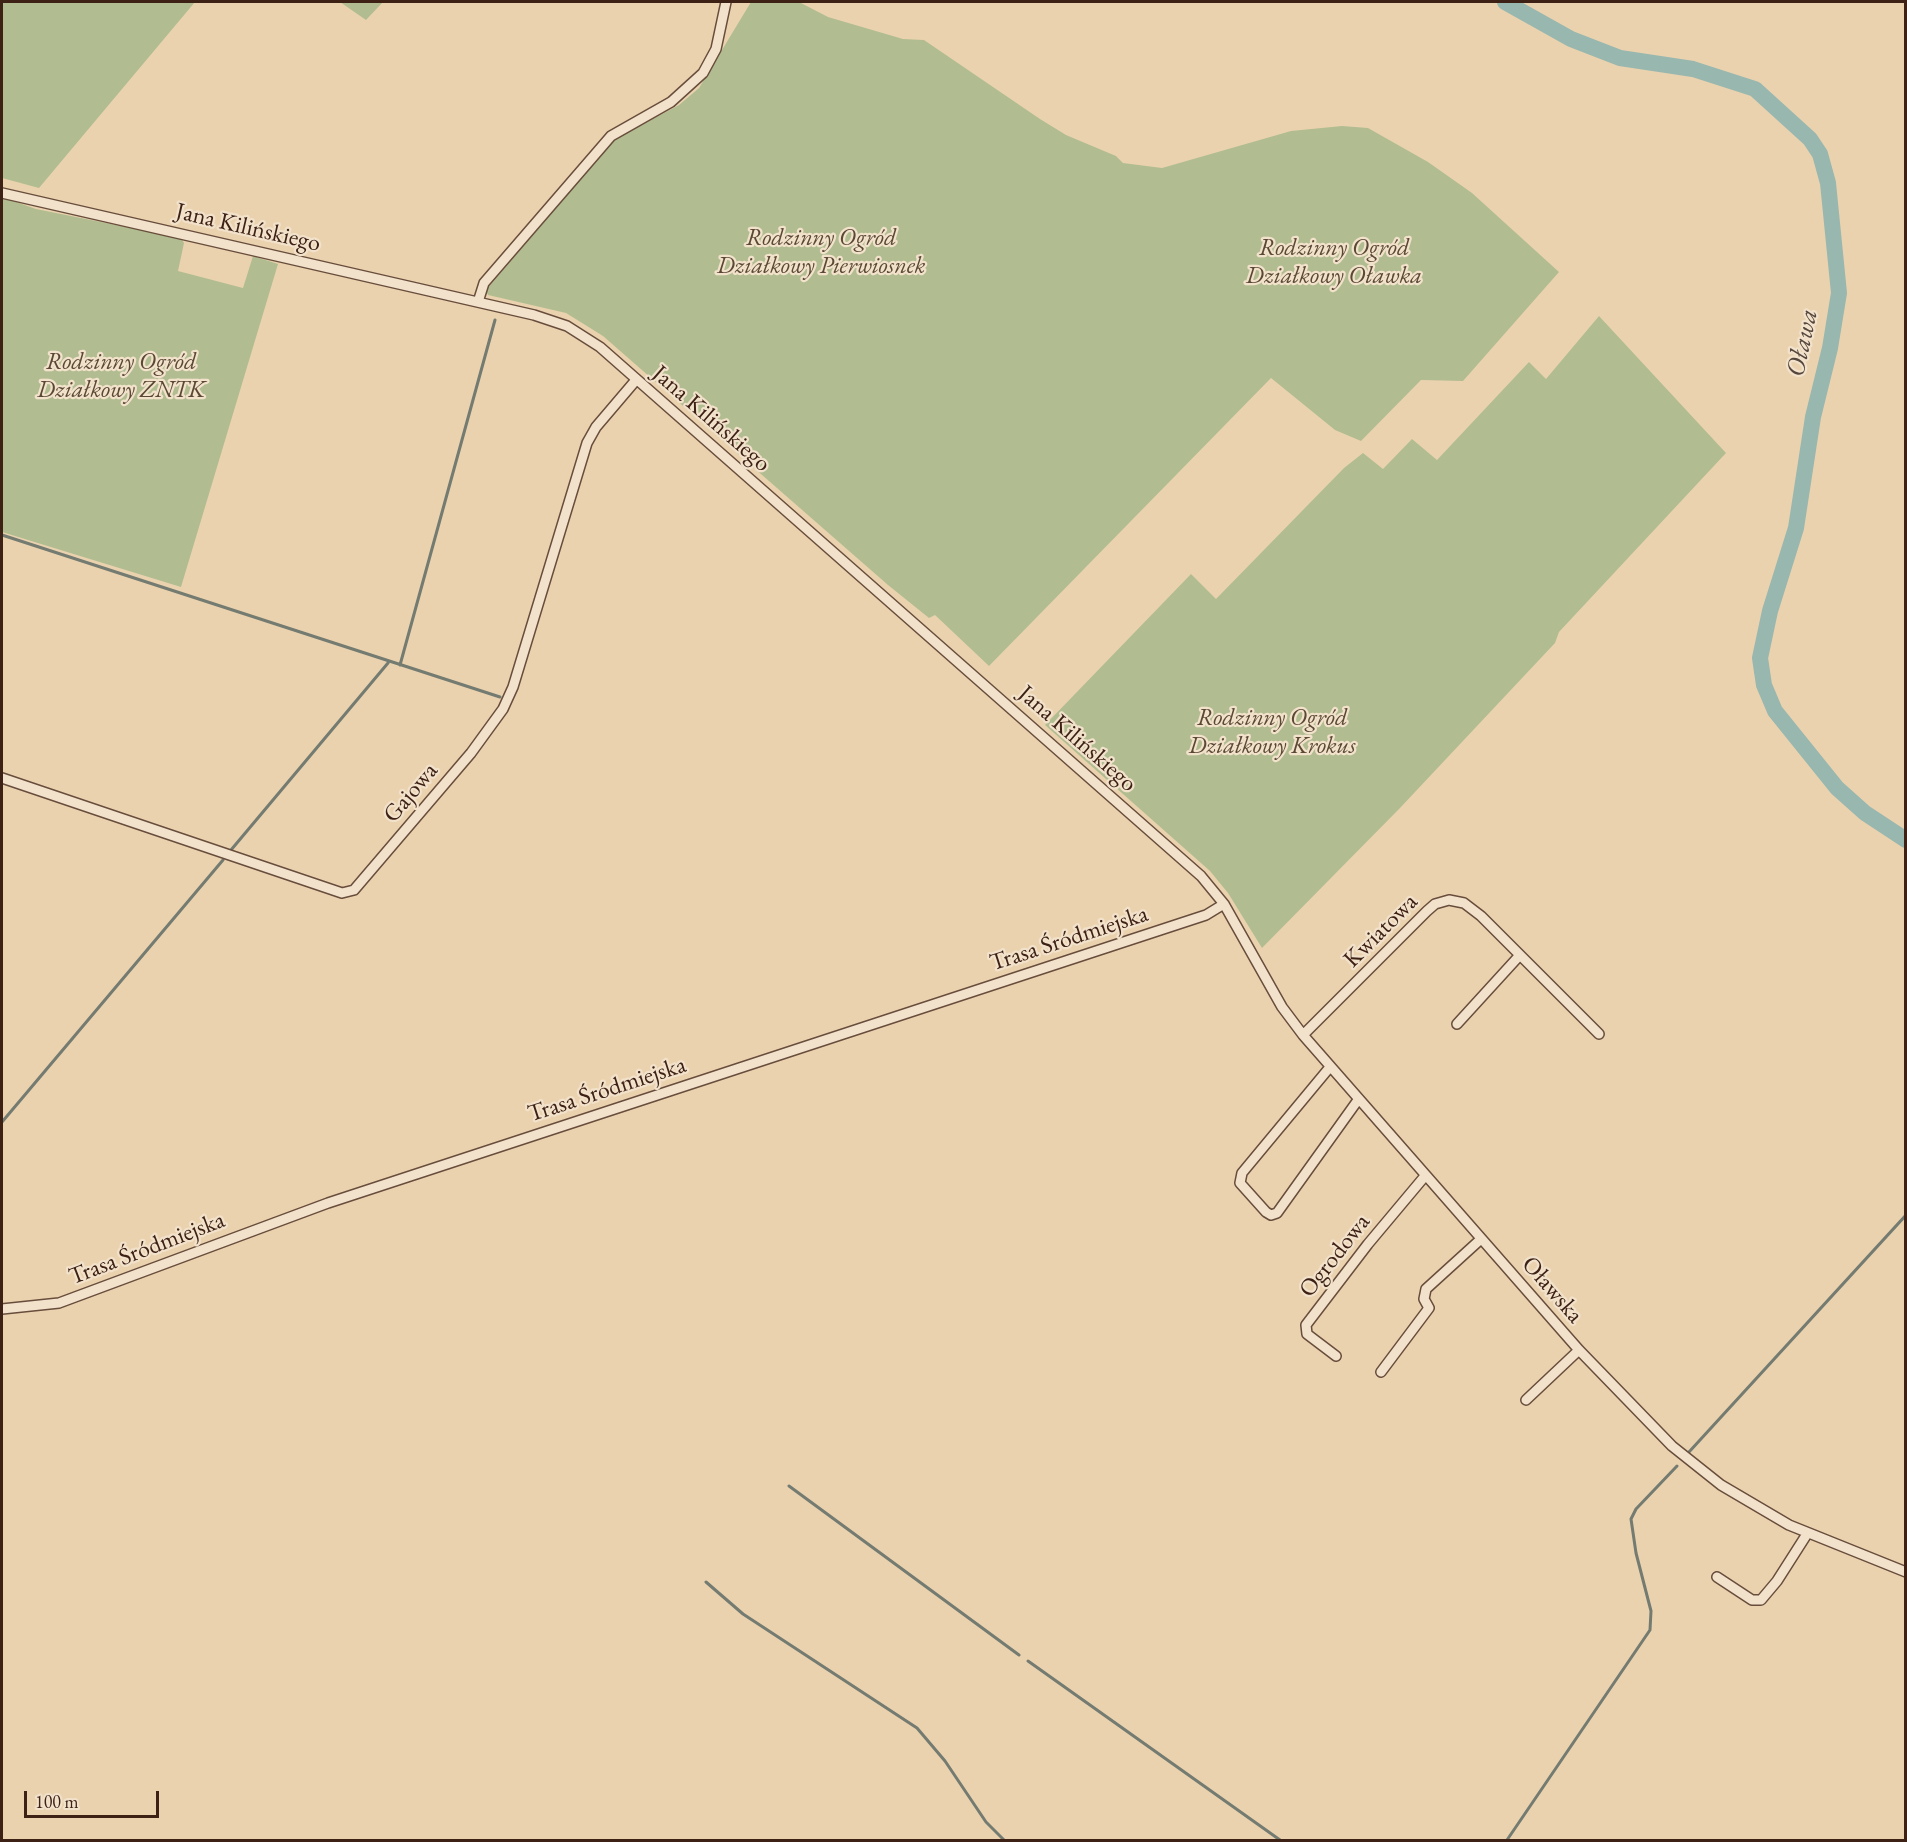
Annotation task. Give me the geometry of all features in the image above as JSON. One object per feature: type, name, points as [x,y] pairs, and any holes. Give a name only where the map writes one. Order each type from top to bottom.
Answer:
[{"type":"street","points":[[477,302],[484,283],[611,135],[683,94],[704,73],[716,49],[726,2]]},
{"type":"street","name":"Jana Kilińskiego","points":[[2,193],[477,302],[567,326],[600,347],[1190,864],[1224,904],[1247,944]]},
{"type":"street","name":"Gajowa","points":[[2,778],[342,893],[354,890],[472,751],[503,709],[513,687],[587,443],[636,380]]},
{"type":"street","name":"Kwiatowa","points":[[1304,1035],[1427,911],[1441,902],[1464,903],[1481,916],[1599,1034]]},
{"type":"street","name":"Trasa Śródmiejska","points":[[2,1309],[59,1303],[313,1208],[1206,915],[1224,904]]},
{"type":"street","name":"Oławska","points":[[1247,944],[1282,1007],[1330,1067],[1580,1350],[1644,1419],[1687,1459],[1763,1511],[1807,1534],[1905,1572]]},
{"type":"street","points":[[1457,1024],[1520,955]]},
{"type":"street","points":[[1330,1067],[1242,1173],[1240,1183],[1266,1212],[1271,1215],[1277,1213],[1358,1100]]},
{"type":"street","name":"Ogrodowa","points":[[1336,1356],[1307,1334],[1306,1325],[1368,1244],[1425,1176]]},
{"type":"street","points":[[1381,1372],[1429,1308],[1424,1299],[1426,1289],[1482,1239]]},
{"type":"street","points":[[1526,1400],[1580,1350]]},
{"type":"street","points":[[1717,1577],[1752,1600],[1761,1600],[1807,1534]]},
{"type":"green space","points":[[2,2],[195,2],[39,188],[2,178]]},
{"type":"green space","points":[[340,2],[383,2],[366,20]]},
{"type":"green space","points":[[751,2],[799,2],[828,17],[903,39],[924,40],[1040,119],[1066,135],[1116,156],[1123,163],[1162,168],[1291,131],[1342,126],[1368,128],[1428,162],[1472,193],[1559,272],[1463,381],[1421,380],[1361,441],[1335,430],[1271,378],[989,666],[935,615],[929,618],[888,585],[603,336],[566,313],[487,293],[486,290],[614,140],[679,105],[699,88]]},
{"type":"green space","name":"Rodzinny Ogród Działkowy ZNTK","points":[[2,197],[36,209],[181,238],[184,243],[178,271],[243,288],[253,256],[278,264],[181,587],[2,532]]},
{"type":"green space","name":"Rodzinny Ogród Działkowy Krokus","points":[[1599,316],[1726,453],[1559,632],[1555,643],[1400,808],[1262,948],[1228,893],[1210,871],[1045,725],[1191,574],[1216,599],[1344,468],[1363,453],[1383,469],[1412,439],[1437,460],[1529,362],[1546,379]]},
{"type":"waterway","name":"Oława","points":[[1505,2],[1571,39],[1620,58],[1693,69],[1755,89],[1810,139],[1820,154],[1828,183],[1839,293],[1830,348],[1813,417],[1796,528],[1770,611],[1760,658],[1764,685],[1775,711],[1837,788],[1865,813],[1906,840]]},
{"type":"waterway","points":[[400,665],[495,320]]},
{"type":"waterway","points":[[2,535],[500,697]]},
{"type":"waterway","points":[[231,850],[388,663]]},
{"type":"waterway","points":[[2,1122],[223,860]]},
{"type":"waterway","points":[[1689,1452],[1906,1215]]},
{"type":"waterway","points":[[1507,1840],[1650,1630],[1651,1611],[1636,1553],[1631,1519],[1636,1509],[1677,1466]]},
{"type":"waterway","points":[[789,1486],[1019,1655]]},
{"type":"waterway","points":[[706,1582],[743,1614],[917,1728],[945,1761],[986,1822],[1004,1840]]},
{"type":"waterway","points":[[1028,1661],[1280,1840]]},
{"type":"park label","name":"Rodzinny Ogród Działkowy Pierwiosnek","points":[[821,252]]},
{"type":"park label","name":"Rodzinny Ogród Działkowy Oławka","points":[[1334,262]]}]
